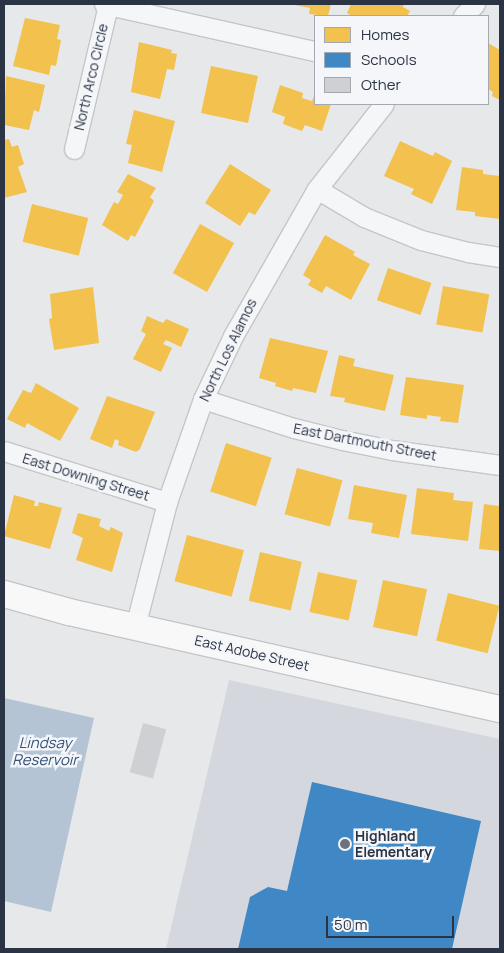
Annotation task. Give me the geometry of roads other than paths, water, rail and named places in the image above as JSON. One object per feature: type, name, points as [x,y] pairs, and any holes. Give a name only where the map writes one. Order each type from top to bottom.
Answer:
[{"type":"street","points":[[106,4],[314,51]]},
{"type":"street","name":"North Arco Circle","points":[[74,149],[106,4]]},
{"type":"street","points":[[464,15],[475,4]]},
{"type":"street","name":"North Los Alamos","points":[[135,627],[167,502],[203,399],[262,281],[317,189],[383,105]]},
{"type":"street","points":[[317,189],[364,217],[421,240],[458,250],[500,257]]},
{"type":"street","name":"East Dartmouth Street","points":[[203,399],[294,428],[342,440],[392,450],[500,465]]},
{"type":"street","name":"East Downing Street","points":[[4,452],[167,502]]},
{"type":"street","name":"East Adobe Street","points":[[4,594],[135,627],[500,709]]},
{"type":"water","name":"Lindsay Reservoir","points":[[4,698],[94,718],[51,912],[4,901]]},
{"type":"place","name":"Highland Elementary","points":[[345,844]]}]
